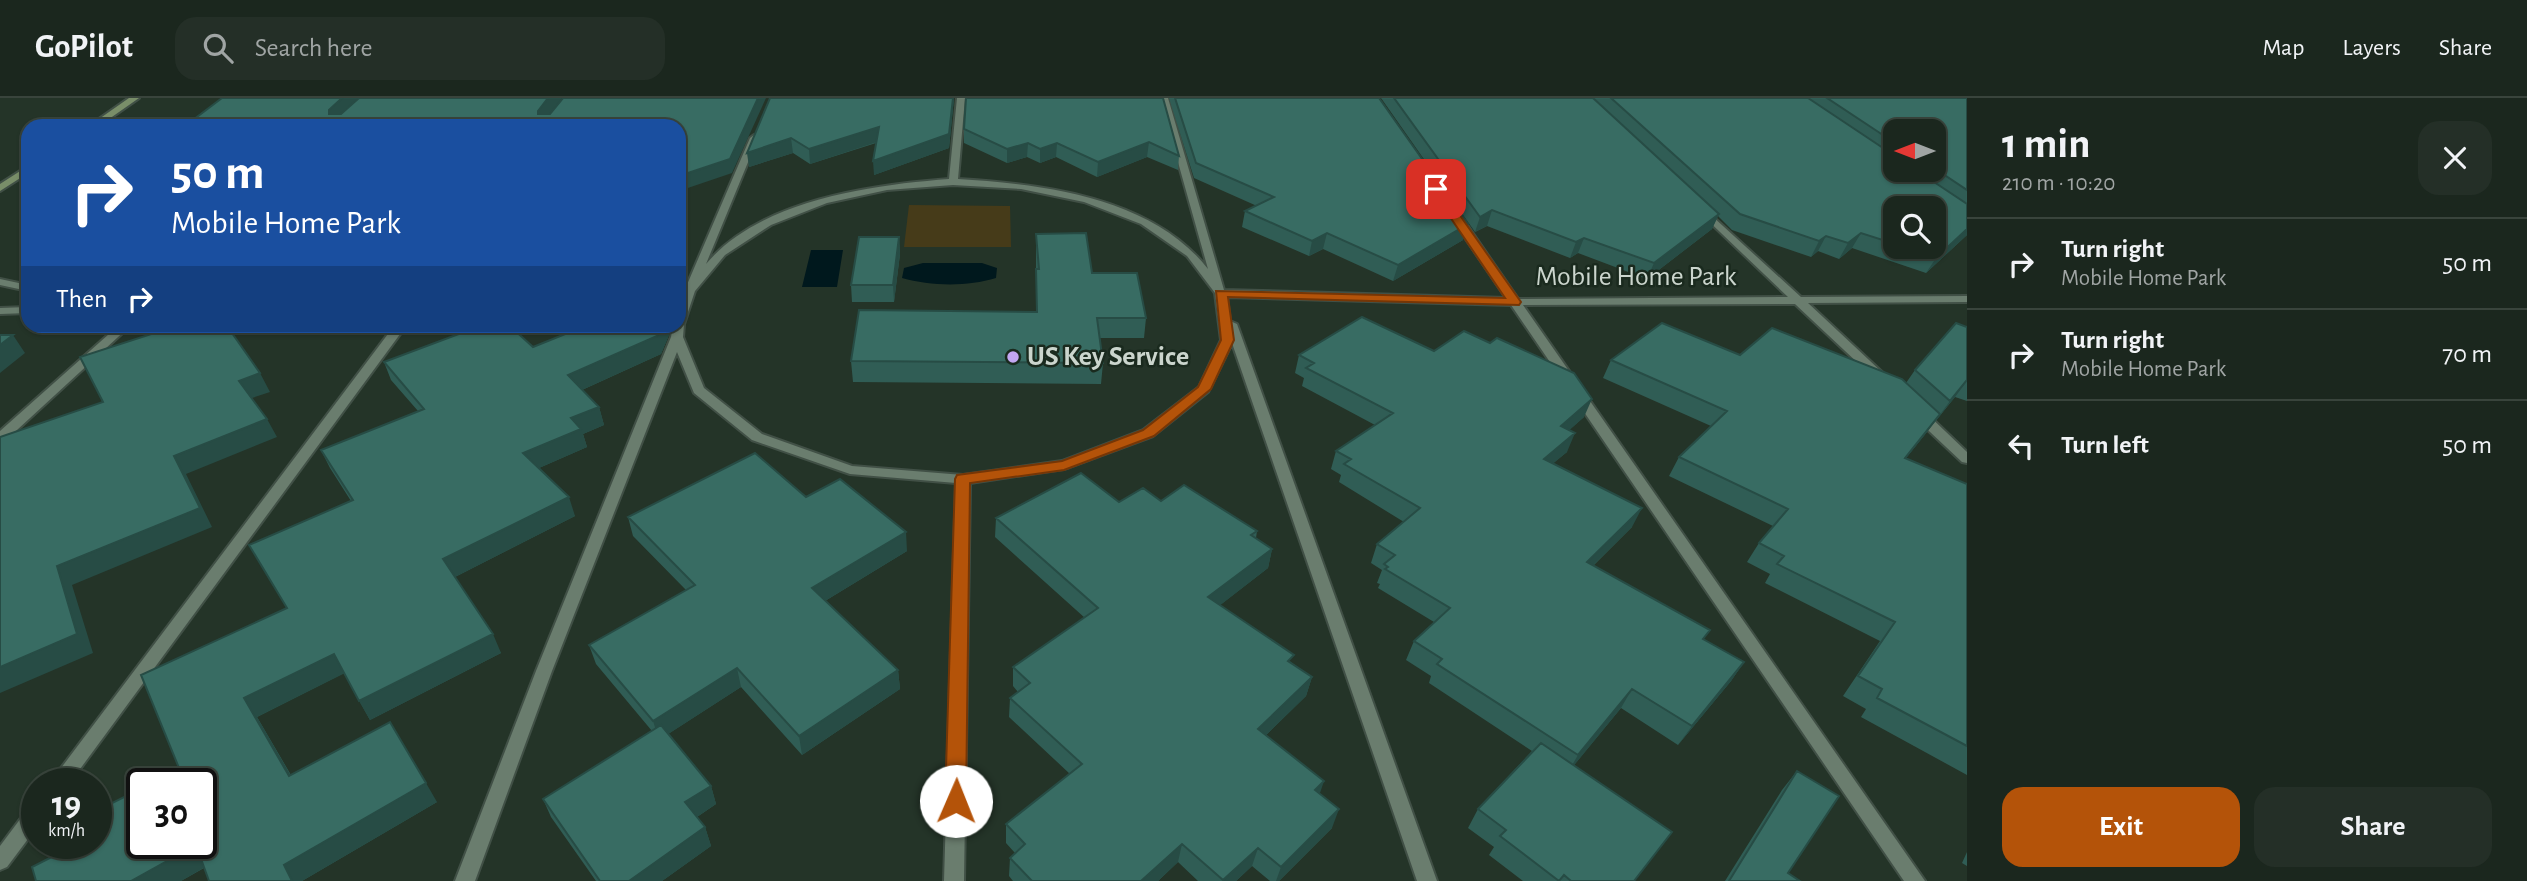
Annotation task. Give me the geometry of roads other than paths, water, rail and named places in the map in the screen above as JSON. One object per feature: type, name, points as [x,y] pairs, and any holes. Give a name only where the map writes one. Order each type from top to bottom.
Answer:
[{"type":"main road","points":[[104,119],[135,98]]},
{"type":"main road","points":[[0,188],[21,174]]},
{"type":"street","points":[[953,182],[961,98]]},
{"type":"street","points":[[1164,98],[1221,293],[1427,881]]},
{"type":"street","points":[[686,286],[760,124]]},
{"type":"street","points":[[682,333],[698,390],[757,437],[850,470],[962,479],[1064,465],[1149,433],[1204,389],[1227,340],[1221,293],[1191,254],[1145,222],[1087,200],[1021,186],[953,182],[887,187],[824,201],[768,223],[721,253],[686,288]]},
{"type":"street","points":[[1690,199],[1888,384]]},
{"type":"street","points":[[1444,200],[1915,881]]},
{"type":"street","points":[[0,282],[21,286]]},
{"type":"street","name":"Mobile Home Park","points":[[1221,293],[1514,302],[1967,299]]},
{"type":"street","points":[[0,311],[21,310]]},
{"type":"street","points":[[0,438],[116,333]]},
{"type":"street","points":[[70,768],[395,333]]},
{"type":"street","points":[[465,881],[675,333]]},
{"type":"street","points":[[1908,403],[1967,459]]},
{"type":"street","points":[[954,881],[962,479]]},
{"type":"street","points":[[0,861],[21,833]]},
{"type":"water","points":[[811,250],[843,250],[837,287],[802,287]]},
{"type":"water","points":[[923,263],[982,263],[997,268],[996,278],[949,284],[924,283],[902,278],[904,268]]},
{"type":"place","name":"US Key Service","points":[[1013,357]]}]
